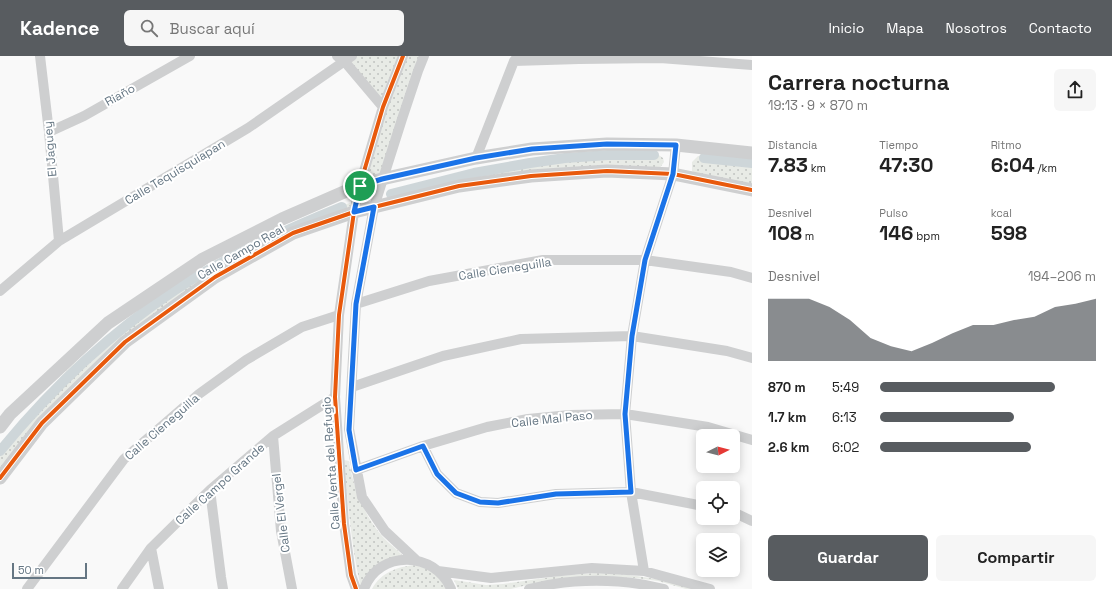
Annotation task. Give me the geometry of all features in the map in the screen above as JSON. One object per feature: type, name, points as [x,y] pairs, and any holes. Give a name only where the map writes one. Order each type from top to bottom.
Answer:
[{"type":"street","name":"El Jaguey","points":[[40,56],[59,241]]},
{"type":"street","name":"Riaño","points":[[49,132],[84,116],[190,56]]},
{"type":"street","name":"Calle Venta del Refugio","points":[[356,589],[352,575],[344,524],[335,397],[339,315],[354,212],[360,186],[383,107],[403,56]]},
{"type":"street","name":"Calle Venta del Refugio","points":[[416,560],[384,531],[362,497],[349,430],[356,304],[374,207],[415,77],[424,56]]},
{"type":"street","points":[[476,158],[516,59],[659,57],[748,62]]},
{"type":"street","points":[[345,58],[383,107]]},
{"type":"street","name":"Calle Tequisquiapan","points":[[0,291],[59,241],[248,128],[345,58]]},
{"type":"street","name":"Calle Campo Real","points":[[0,427],[5,414],[108,323],[203,259],[282,219],[360,186],[382,179],[476,158],[532,149],[607,144],[676,145],[752,153]]},
{"type":"street","points":[[644,571],[631,492],[625,414],[632,336],[645,260],[673,174],[676,145]]},
{"type":"street","name":"Calle Campo Real","points":[[0,478],[42,423],[125,342],[215,277],[294,233],[354,212],[459,186],[531,176],[607,171],[673,174],[752,190]]},
{"type":"street","name":"Calle Cieneguilla","points":[[356,304],[429,281],[543,260],[645,260],[731,272],[752,278]]},
{"type":"street","name":"Calle Cieneguilla","points":[[27,589],[124,459],[199,394],[246,360],[302,327],[339,315]]},
{"type":"street","points":[[352,387],[443,356],[520,340],[632,336],[727,351],[752,358]]},
{"type":"street","name":"Calle Campo Grande","points":[[122,589],[151,548],[210,490],[273,436],[335,397]]},
{"type":"street","name":"Calle Mal Paso","points":[[356,470],[423,446],[487,427],[528,419],[570,415],[625,414],[708,427],[752,440]]},
{"type":"street","name":"Calle El Vergel","points":[[273,436],[281,531],[292,589]]},
{"type":"street","points":[[423,446],[437,474],[456,493],[480,502],[498,503],[556,494],[631,492],[696,505]]},
{"type":"street","points":[[210,490],[223,589]]},
{"type":"street","points":[[740,515],[752,521]]},
{"type":"street","points":[[151,548],[159,589]]},
{"type":"street","points":[[364,589],[367,581],[380,568],[397,560],[416,560],[433,567],[447,580],[451,589]]},
{"type":"street","points":[[438,571],[491,578],[592,568],[644,571],[710,589]]},
{"type":"street","points":[[529,589],[547,585],[594,581],[642,583],[664,589]]},
{"type":"shaded area","points":[[352,56],[424,56],[382,179],[360,185],[383,107],[345,62]]},
{"type":"shaded area","points":[[607,152],[656,153],[663,158],[664,162],[659,169],[581,168],[389,199],[388,196],[391,191],[512,163],[556,156]]},
{"type":"shaded area","points":[[698,156],[727,158],[752,162],[752,185],[699,176],[692,171],[692,162]]},
{"type":"shaded area","points":[[350,203],[351,206],[294,230],[150,320],[0,471],[0,444],[68,369],[101,341],[171,290],[252,245],[327,210]]},
{"type":"shaded area","points":[[344,460],[349,461],[353,481],[365,511],[383,537],[403,556],[361,588],[352,540]]},
{"type":"shaded area","points":[[417,565],[427,569],[439,577],[447,589],[372,589],[385,574],[404,567]]},
{"type":"shaded area","points":[[595,573],[648,578],[673,582],[700,589],[686,589],[658,581],[636,578],[602,576],[531,584],[511,589],[458,589],[454,580],[486,585]]},
{"type":"waterway","points":[[391,194],[474,173],[530,163],[565,158],[608,155],[654,155]]},
{"type":"waterway","points":[[704,158],[752,163]]},
{"type":"waterway","points":[[0,451],[39,406],[82,364],[104,344],[151,307],[175,290],[236,255],[278,234],[342,207]]},
{"type":"cycle path","points":[[356,589],[351,575],[344,524],[335,397],[339,315],[354,212],[360,185],[383,107],[403,56]]},
{"type":"cycle path","points":[[0,478],[42,423],[125,342],[215,277],[293,233],[354,212],[459,186],[531,176],[607,171],[673,174],[752,190]]},
{"type":"route","points":[[607,144],[676,145],[673,174],[645,260],[632,336],[625,414],[631,492],[556,494],[498,503],[480,502],[456,493],[437,474],[423,446],[356,470],[349,430],[356,304],[374,207],[354,212],[360,186],[382,179],[476,158],[532,149],[607,144]]}]
